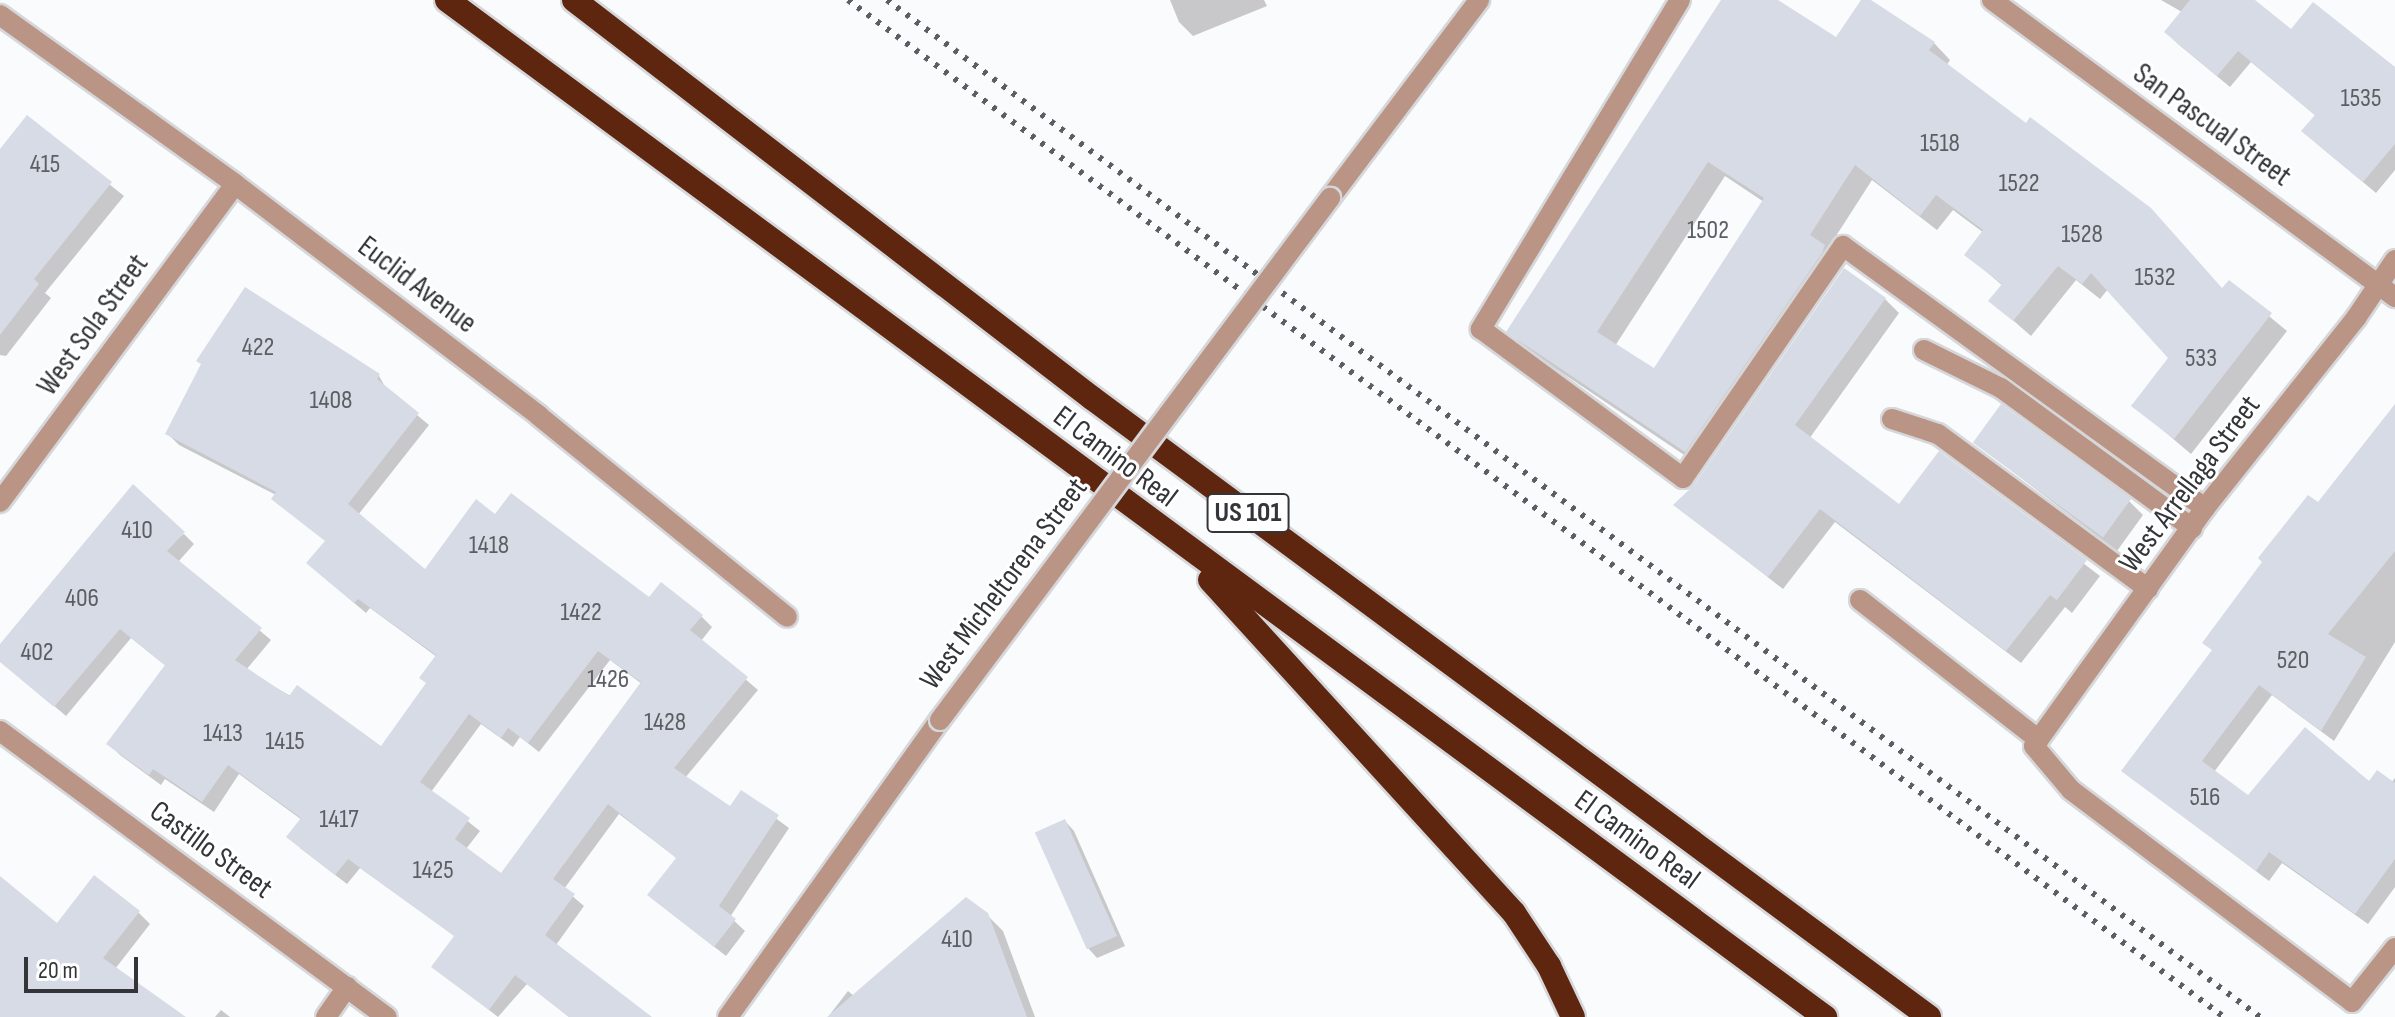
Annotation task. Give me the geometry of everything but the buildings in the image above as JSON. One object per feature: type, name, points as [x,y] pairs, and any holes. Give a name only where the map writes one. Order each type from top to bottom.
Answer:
[{"type":"highway","name":"El Camino Real","points":[[447,0],[1173,540],[1825,1017]]},
{"type":"highway","name":"El Camino Real","points":[[574,0],[1092,398],[1929,1017]]},
{"type":"highway","points":[[1173,540],[1514,913],[1549,966],[1573,1017]]},
{"type":"street","name":"West Micheltorena Street","points":[[728,1017],[940,720],[1479,0]]},
{"type":"street","points":[[1680,0],[1481,329],[1683,478],[1843,246],[2205,508]]},
{"type":"street","name":"San Pascual Street","points":[[1992,0],[2395,297]]},
{"type":"street","name":"Euclid Avenue","points":[[0,15],[235,184],[539,416],[787,617]]},
{"type":"street","name":"West Sola Street","points":[[0,502],[235,184]]},
{"type":"street","name":"West Arrellaga Street","points":[[2037,743],[2205,508],[2395,260]]},
{"type":"street","points":[[1924,350],[2001,388],[2192,528]]},
{"type":"street","points":[[1892,419],[1938,434],[2148,589]]},
{"type":"street","points":[[1860,600],[2037,743],[2071,790],[2352,1002],[2395,948]]},
{"type":"street","name":"Castillo Street","points":[[0,731],[387,1017]]},
{"type":"street","points":[[326,1017],[347,987]]},
{"type":"railway","points":[[848,0],[2224,1017]]},
{"type":"railway","points":[[887,0],[2260,1017]]}]
